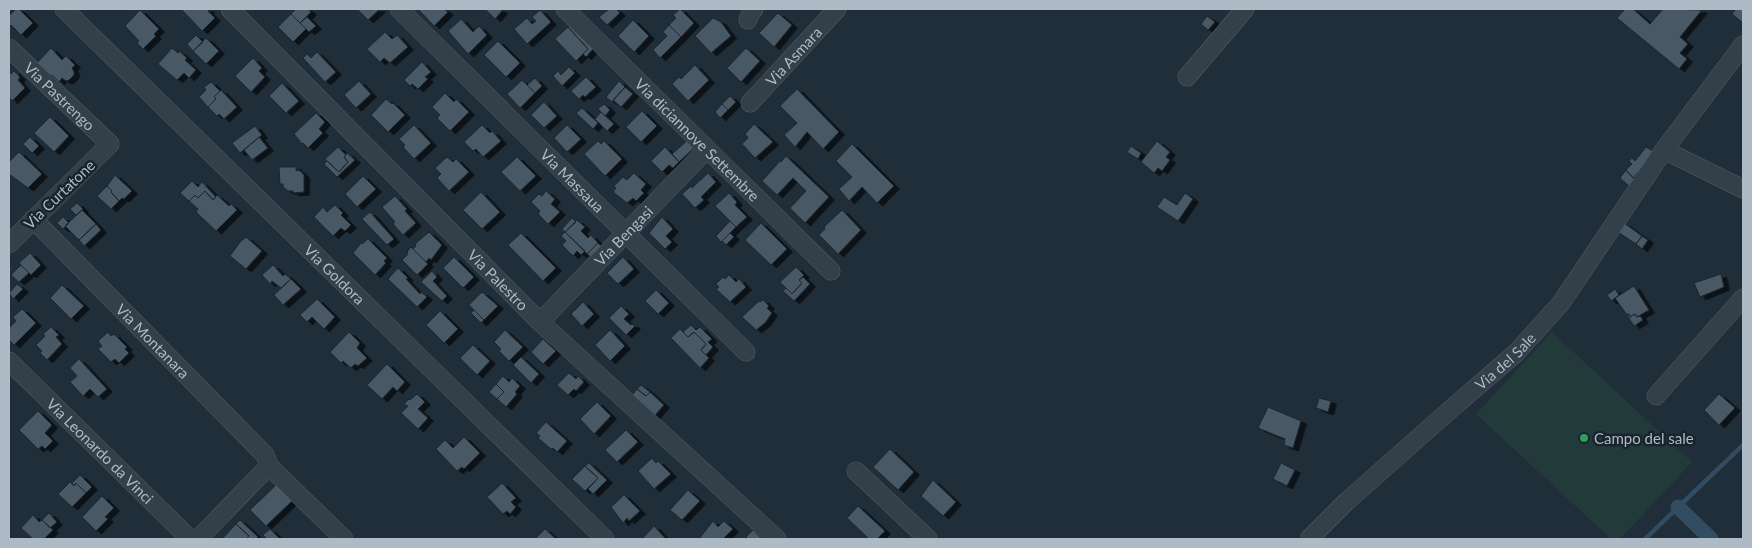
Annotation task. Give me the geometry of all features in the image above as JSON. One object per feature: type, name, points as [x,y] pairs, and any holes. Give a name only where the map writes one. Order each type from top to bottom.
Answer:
[{"type":"street","name":"Via Goldora","points":[[64,9],[605,539]]},
{"type":"street","name":"Via Palestro","points":[[230,9],[540,322],[777,539]]},
{"type":"street","name":"Via Massaua","points":[[399,9],[746,352]]},
{"type":"street","name":"Via diciannove Settembre","points":[[565,9],[831,271]]},
{"type":"street","name":"Via Asmara","points":[[750,103],[837,9]]},
{"type":"street","points":[[1187,77],[1245,9]]},
{"type":"street","name":"Via del Sale","points":[[1309,539],[1346,502],[1450,409],[1516,354],[1561,303],[1664,150],[1743,45]]},
{"type":"street","name":"Via Pastrengo","points":[[9,48],[110,144]]},
{"type":"street","name":"Via Curtatone","points":[[9,244],[110,144]]},
{"type":"street","name":"Via Bengasi","points":[[540,322],[707,149]]},
{"type":"street","points":[[1664,150],[1743,189]]},
{"type":"street","name":"Via Montanara","points":[[33,219],[265,455],[269,466],[344,539]]},
{"type":"street","points":[[1656,396],[1743,298]]},
{"type":"street","name":"Via Leonardo da Vinci","points":[[9,361],[190,539]]},
{"type":"street","points":[[198,539],[269,466]]},
{"type":"street","points":[[856,471],[919,536]]},
{"type":"green space","name":"Campo del sale","points":[[1552,332],[1692,462],[1620,539],[1611,539],[1476,414]]},
{"type":"building","points":[[16,9],[19,9],[33,23],[21,35],[11,25],[9,27],[9,16]]},
{"type":"building","points":[[181,9],[209,9],[208,11],[215,18],[202,31]]},
{"type":"building","points":[[296,9],[308,9],[311,12],[300,23],[291,14]]},
{"type":"building","points":[[357,9],[380,9],[368,20]]},
{"type":"building","points":[[418,9],[444,9],[448,12],[434,26]]},
{"type":"building","points":[[485,9],[500,9],[502,11],[495,19]]},
{"type":"building","points":[[609,9],[616,9],[620,13],[607,25],[599,17]]},
{"type":"building","points":[[680,9],[694,23],[681,37],[669,25],[676,18],[673,15]]},
{"type":"building","points":[[1625,9],[1633,9],[1650,24],[1663,9],[1702,10],[1680,37],[1688,44],[1680,53],[1687,59],[1679,69],[1617,18]]},
{"type":"building","points":[[1736,9],[1743,9],[1743,23],[1732,14]]},
{"type":"building","points":[[140,10],[159,29],[154,34],[156,36],[143,49],[137,43],[139,41],[125,26]]},
{"type":"building","points":[[540,10],[551,22],[527,44],[514,29],[527,18],[532,24],[536,21],[532,17]]},
{"type":"building","points":[[778,13],[792,25],[774,47],[759,33]]},
{"type":"building","points":[[291,14],[306,29],[293,42],[278,27]]},
{"type":"building","points":[[1207,16],[1215,22],[1208,30],[1201,24]]},
{"type":"building","points":[[307,17],[316,26],[309,32],[300,23]]},
{"type":"building","points":[[713,18],[721,22],[731,36],[711,53],[695,36]]},
{"type":"building","points":[[461,19],[473,32],[479,26],[487,35],[468,54],[448,31]]},
{"type":"building","points":[[633,20],[649,36],[634,52],[618,36]]},
{"type":"building","points":[[571,24],[594,48],[586,57],[583,54],[588,49],[568,27]]},
{"type":"building","points":[[669,25],[681,37],[660,58],[653,50],[667,36],[663,32]]},
{"type":"building","points":[[568,27],[588,49],[576,61],[555,39]]},
{"type":"building","points":[[385,32],[392,39],[397,35],[408,47],[390,63],[384,58],[380,62],[367,49]]},
{"type":"building","points":[[196,35],[203,42],[193,51],[187,44]]},
{"type":"building","points":[[206,38],[219,51],[206,64],[193,51]]},
{"type":"building","points":[[498,41],[520,63],[506,77],[484,55]]},
{"type":"building","points":[[51,48],[62,60],[66,56],[75,65],[72,68],[74,75],[69,80],[66,81],[62,78],[59,82],[37,63]]},
{"type":"building","points":[[172,48],[187,58],[185,60],[196,70],[189,78],[184,73],[177,80],[158,64]]},
{"type":"building","points":[[746,48],[760,61],[741,82],[727,68]]},
{"type":"building","points":[[317,52],[336,72],[325,82],[303,58],[307,54],[311,58]]},
{"type":"building","points":[[253,58],[262,68],[259,71],[265,77],[251,92],[235,76]]},
{"type":"building","points":[[422,62],[431,72],[425,77],[428,79],[418,89],[412,84],[410,86],[404,80]]},
{"type":"building","points":[[695,65],[709,80],[688,101],[672,84],[679,77],[681,79]]},
{"type":"building","points":[[569,67],[575,73],[562,86],[553,76],[558,71],[561,75]]},
{"type":"building","points":[[9,71],[11,74],[14,71],[20,77],[18,80],[25,88],[12,101],[9,97]]},
{"type":"building","points":[[586,77],[596,87],[585,97],[583,95],[579,99],[571,91]]},
{"type":"building","points":[[535,78],[542,86],[535,93],[527,85]]},
{"type":"building","points":[[522,80],[535,93],[520,108],[507,94]]},
{"type":"building","points":[[359,81],[371,94],[356,108],[344,95]]},
{"type":"building","points":[[619,81],[625,87],[612,102],[606,97]]},
{"type":"building","points":[[211,82],[220,91],[214,97],[216,99],[208,107],[199,97],[206,90],[204,87]]},
{"type":"building","points":[[282,83],[299,101],[286,113],[269,96]]},
{"type":"building","points":[[625,87],[633,94],[621,107],[613,100]]},
{"type":"building","points":[[797,89],[839,132],[823,149],[807,132],[795,147],[784,135],[797,123],[780,106]]},
{"type":"building","points":[[221,90],[237,107],[224,119],[219,114],[217,116],[208,107]]},
{"type":"building","points":[[445,93],[454,102],[456,99],[469,112],[450,131],[437,118],[440,115],[432,107]]},
{"type":"building","points":[[730,96],[736,102],[728,110],[722,104]]},
{"type":"building","points":[[386,99],[405,115],[388,132],[371,115]]},
{"type":"building","points":[[544,102],[557,116],[544,128],[531,115]]},
{"type":"building","points":[[604,104],[610,110],[605,116],[598,109]]},
{"type":"building","points":[[722,104],[728,110],[720,118],[715,112]]},
{"type":"building","points":[[582,108],[598,123],[593,129],[576,113]]},
{"type":"building","points":[[642,111],[657,126],[641,142],[626,127]]},
{"type":"building","points":[[601,112],[614,124],[607,131],[595,119]]},
{"type":"building","points":[[316,113],[325,122],[319,129],[323,133],[308,148],[294,134]]},
{"type":"building","points":[[50,117],[69,136],[54,152],[34,133]]},
{"type":"building","points":[[754,124],[773,142],[755,158],[742,144],[748,138],[745,134]]},
{"type":"building","points":[[414,125],[431,143],[414,159],[403,147],[405,145],[399,139]]},
{"type":"building","points":[[482,125],[490,133],[492,131],[501,141],[483,157],[476,149],[473,151],[464,142]]},
{"type":"building","points":[[567,125],[581,139],[567,152],[554,138]]},
{"type":"building","points":[[255,126],[262,135],[240,153],[232,143]]},
{"type":"building","points":[[30,137],[39,146],[32,153],[23,144]]},
{"type":"building","points":[[259,137],[268,148],[252,160],[244,150]]},
{"type":"building","points":[[689,139],[696,146],[679,162],[672,154]]},
{"type":"building","points":[[598,141],[601,144],[604,141],[622,159],[605,176],[584,154]]},
{"type":"building","points":[[1157,141],[1170,152],[1166,157],[1170,160],[1162,171],[1158,168],[1154,173],[1141,162]]},
{"type":"building","points":[[852,144],[894,186],[877,203],[862,187],[849,201],[839,189],[852,177],[836,161]]},
{"type":"building","points":[[1131,146],[1141,153],[1138,159],[1127,152]]},
{"type":"building","points":[[338,147],[346,155],[344,157],[348,162],[339,172],[325,159]]},
{"type":"building","points":[[665,147],[679,162],[673,168],[669,165],[662,172],[651,161]]},
{"type":"building","points":[[1646,147],[1655,152],[1633,178],[1626,170],[1632,164],[1629,161],[1632,158],[1635,161]]},
{"type":"building","points":[[19,152],[42,174],[28,188],[9,174],[9,162]]},
{"type":"building","points":[[347,153],[355,160],[337,177],[324,164],[327,161],[339,172],[348,162],[344,157]]},
{"type":"building","points":[[786,156],[829,197],[805,223],[790,208],[806,191],[793,178],[777,195],[762,181]]},
{"type":"building","points":[[447,157],[453,162],[456,159],[469,172],[449,191],[437,178],[441,174],[435,168]]},
{"type":"building","points":[[517,157],[536,176],[520,191],[501,172]]},
{"type":"building","points":[[279,167],[296,167],[296,171],[299,170],[304,175],[304,192],[293,193],[293,191],[288,191],[283,187],[283,184],[280,184]]},
{"type":"building","points":[[1626,170],[1635,180],[1629,186],[1620,178]]},
{"type":"building","points":[[634,173],[646,184],[641,190],[644,193],[636,201],[633,198],[627,203],[613,192],[616,188],[614,186],[623,177],[627,180]]},
{"type":"building","points":[[708,173],[716,182],[701,197],[704,200],[695,208],[682,194],[691,186],[692,188]]},
{"type":"building","points":[[115,175],[132,191],[119,201],[107,186]]},
{"type":"building","points":[[363,176],[376,189],[357,207],[345,194]]},
{"type":"building","points":[[192,181],[198,187],[202,182],[216,197],[213,200],[205,191],[198,198],[195,195],[189,201],[180,193]]},
{"type":"building","points":[[107,186],[119,201],[111,209],[97,196]]},
{"type":"building","points":[[205,191],[213,200],[217,195],[229,206],[231,204],[237,210],[216,231],[196,212],[198,209],[189,201],[195,195],[198,198]]},
{"type":"building","points":[[546,191],[555,199],[551,204],[560,212],[548,224],[538,214],[540,211],[531,202],[539,194],[542,196]]},
{"type":"building","points":[[481,192],[500,212],[482,229],[463,210]]},
{"type":"building","points":[[729,193],[737,202],[735,205],[747,217],[736,227],[715,206]]},
{"type":"building","points":[[1185,193],[1193,199],[1178,221],[1157,207],[1164,197],[1177,205]]},
{"type":"building","points":[[395,196],[416,223],[403,235],[382,207]]},
{"type":"building","points":[[77,203],[83,209],[76,215],[70,209]]},
{"type":"building","points":[[335,205],[343,213],[341,215],[351,225],[345,231],[341,228],[333,236],[314,217],[323,207],[327,212]]},
{"type":"building","points":[[82,210],[96,224],[79,240],[65,226]]},
{"type":"building","points":[[842,210],[861,230],[838,254],[819,235],[825,229],[824,227]]},
{"type":"building","points":[[370,212],[394,239],[387,245],[362,219]]},
{"type":"building","points":[[63,217],[69,223],[63,229],[57,223]]},
{"type":"building","points":[[662,217],[673,229],[666,236],[672,242],[665,249],[649,233]]},
{"type":"building","points":[[572,218],[576,222],[565,232],[562,229]]},
{"type":"building","points":[[577,220],[585,227],[581,231],[588,238],[591,235],[598,243],[587,254],[565,232]]},
{"type":"building","points":[[730,221],[736,227],[721,242],[716,236]]},
{"type":"building","points":[[761,223],[787,249],[771,265],[745,240]]},
{"type":"building","points":[[1624,223],[1642,236],[1636,244],[1618,232]]},
{"type":"building","points":[[96,224],[101,230],[84,246],[79,240]]},
{"type":"building","points":[[429,232],[442,245],[431,260],[429,258],[426,262],[413,249],[416,246],[415,244]]},
{"type":"building","points":[[565,232],[585,251],[581,255],[577,251],[573,256],[562,245],[566,241],[561,236]]},
{"type":"building","points":[[521,233],[556,268],[543,281],[508,245]]},
{"type":"building","points":[[730,233],[734,237],[726,245],[722,241]]},
{"type":"building","points":[[1642,236],[1648,240],[1642,249],[1636,244]]},
{"type":"building","points":[[246,237],[262,251],[246,269],[230,256]]},
{"type":"building","points":[[368,239],[387,258],[384,261],[386,263],[375,275],[353,253],[361,243]]},
{"type":"building","points":[[598,243],[601,246],[591,257],[587,254]]},
{"type":"building","points":[[411,247],[428,264],[417,275],[402,260],[408,254],[407,252]]},
{"type":"building","points":[[30,253],[41,265],[31,275],[19,263]]},
{"type":"building","points":[[454,257],[474,277],[463,288],[443,268]]},
{"type":"building","points":[[623,257],[634,269],[618,284],[607,273]]},
{"type":"building","points":[[21,265],[29,273],[19,282],[11,275]]},
{"type":"building","points":[[273,265],[283,276],[285,274],[291,279],[281,288],[272,281],[270,284],[262,275]]},
{"type":"building","points":[[796,267],[804,275],[799,280],[802,283],[792,294],[780,282]]},
{"type":"building","points":[[398,268],[420,294],[421,292],[427,297],[417,307],[388,279]]},
{"type":"building","points":[[432,271],[437,277],[433,281],[447,296],[442,301],[421,282]]},
{"type":"building","points":[[1721,274],[1724,287],[1700,297],[1694,283]]},
{"type":"building","points":[[729,275],[736,282],[739,279],[746,287],[730,302],[716,289],[719,287],[716,284],[723,277],[725,279]]},
{"type":"building","points":[[803,277],[810,284],[794,301],[783,291],[786,288],[792,294],[802,283],[799,280]]},
{"type":"building","points":[[291,279],[301,289],[283,305],[274,295]]},
{"type":"building","points":[[17,284],[23,289],[13,299],[9,293]]},
{"type":"building","points":[[62,285],[84,306],[71,319],[50,298]]},
{"type":"building","points":[[1634,286],[1649,310],[1637,317],[1635,314],[1630,317],[1615,298]]},
{"type":"building","points":[[1615,289],[1619,295],[1611,301],[1607,295]]},
{"type":"building","points":[[656,290],[669,303],[658,314],[645,301]]},
{"type":"building","points":[[482,292],[498,306],[484,320],[469,305]]},
{"type":"building","points":[[317,299],[335,317],[324,329],[312,317],[307,322],[300,315]]},
{"type":"building","points":[[763,300],[769,306],[767,308],[772,313],[765,323],[756,330],[742,317],[759,301]]},
{"type":"building","points":[[583,302],[594,314],[582,326],[571,314]]},
{"type":"building","points":[[621,306],[629,314],[624,319],[635,326],[626,335],[609,318]]},
{"type":"building","points":[[22,309],[36,323],[14,345],[9,340],[9,328],[16,321],[13,317]]},
{"type":"building","points":[[474,310],[484,320],[481,323],[471,313]]},
{"type":"building","points":[[440,311],[458,329],[444,343],[426,325]]},
{"type":"building","points":[[1629,314],[1630,317],[1635,314],[1637,317],[1640,316],[1643,320],[1634,326],[1627,315]]},
{"type":"building","points":[[691,325],[696,330],[700,327],[712,339],[708,342],[713,347],[706,355],[701,350],[706,344],[694,332],[688,337],[683,332]]},
{"type":"building","points":[[51,327],[59,335],[56,337],[62,344],[47,360],[40,353],[42,351],[36,345],[45,336],[43,334]]},
{"type":"building","points":[[680,329],[688,337],[694,332],[706,344],[701,350],[709,358],[700,368],[671,338]]},
{"type":"building","points":[[505,330],[523,347],[509,361],[499,351],[501,349],[494,342]]},
{"type":"building","points":[[610,330],[625,346],[610,361],[595,345]]},
{"type":"building","points":[[108,332],[111,336],[114,334],[127,347],[125,349],[129,353],[119,363],[115,359],[111,362],[98,349],[102,346],[98,341]]},
{"type":"building","points":[[349,332],[360,343],[357,348],[367,358],[358,366],[355,364],[351,368],[343,361],[341,363],[330,352]]},
{"type":"building","points":[[543,339],[556,351],[543,364],[531,352]]},
{"type":"building","points":[[473,345],[490,361],[477,375],[460,358]]},
{"type":"building","points":[[521,357],[539,374],[531,383],[513,365]]},
{"type":"building","points":[[79,359],[107,389],[98,397],[90,389],[83,396],[70,382],[77,376],[70,368]]},
{"type":"building","points":[[387,364],[405,382],[397,391],[393,387],[382,399],[367,385]]},
{"type":"building","points":[[569,373],[576,379],[578,376],[584,382],[576,391],[574,389],[568,395],[557,385]]},
{"type":"building","points":[[503,376],[509,382],[512,378],[520,386],[515,392],[517,394],[506,407],[497,399],[504,392],[496,384]]},
{"type":"building","points":[[496,384],[504,392],[497,399],[489,392]]},
{"type":"building","points":[[641,385],[650,392],[646,396],[637,389]]},
{"type":"building","points":[[637,389],[646,396],[650,392],[664,405],[651,420],[630,398]]},
{"type":"building","points":[[417,394],[425,402],[418,409],[428,418],[418,429],[401,413],[408,406],[404,404]]},
{"type":"building","points":[[1719,394],[1735,408],[1719,425],[1704,410]]},
{"type":"building","points":[[1319,398],[1331,401],[1328,412],[1316,408]]},
{"type":"building","points":[[597,402],[611,416],[594,434],[580,419]]},
{"type":"building","points":[[1268,407],[1301,421],[1293,448],[1284,445],[1285,439],[1258,428]]},
{"type":"building","points":[[38,411],[52,425],[45,433],[53,441],[45,449],[42,446],[38,449],[19,430]]},
{"type":"building","points":[[546,422],[567,441],[557,452],[538,438],[540,436],[536,433]]},
{"type":"building","points":[[626,430],[638,442],[617,462],[605,450]]},
{"type":"building","points":[[464,437],[480,453],[464,469],[462,467],[457,471],[436,449],[445,440],[453,448]]},
{"type":"building","points":[[890,449],[914,472],[898,490],[873,467]]},
{"type":"building","points":[[652,458],[656,463],[658,461],[671,474],[654,489],[638,471]]},
{"type":"building","points":[[589,463],[607,480],[593,494],[588,489],[598,478],[585,466]]},
{"type":"building","points":[[1281,463],[1295,470],[1287,486],[1273,479]]},
{"type":"building","points":[[585,466],[598,478],[585,491],[572,479]]},
{"type":"building","points":[[80,475],[92,487],[86,493],[76,483],[74,486],[72,483]]},
{"type":"building","points":[[933,480],[956,502],[943,516],[921,496]]},
{"type":"building","points":[[70,482],[74,486],[76,483],[86,493],[72,507],[58,494]]},
{"type":"building","points":[[502,483],[516,498],[511,502],[516,507],[510,514],[507,511],[503,514],[487,497]]},
{"type":"building","points":[[276,485],[292,501],[266,526],[250,510]]},
{"type":"building","points":[[688,490],[700,501],[682,520],[670,510]]},
{"type":"building","points":[[624,495],[640,511],[629,521],[627,518],[623,523],[611,507]]},
{"type":"building","points":[[102,496],[114,508],[105,517],[108,519],[96,531],[82,517]]},
{"type":"building","points":[[858,506],[885,531],[877,539],[869,539],[847,518]]},
{"type":"building","points":[[49,513],[57,522],[50,528],[42,520]]},
{"type":"building","points":[[33,515],[39,522],[42,520],[53,530],[44,539],[33,539],[21,528]]},
{"type":"building","points":[[240,520],[258,537],[256,539],[246,539],[249,536],[236,524]]},
{"type":"building","points":[[713,521],[718,527],[724,521],[733,529],[723,539],[699,539]]},
{"type":"building","points":[[236,524],[249,536],[246,539],[222,539]]},
{"type":"building","points":[[654,526],[666,539],[642,539]]},
{"type":"building","points":[[270,529],[280,539],[267,539],[263,535]]},
{"type":"building","points":[[545,529],[556,539],[535,539]]},
{"type":"building","points":[[753,530],[762,539],[748,539],[746,537]]},
{"type":"waterway","points":[[1645,539],[1743,445]]},
{"type":"waterway","points":[[1678,507],[1711,539]]},
{"type":"place","name":"Campo del sale","points":[[1584,438]]}]
